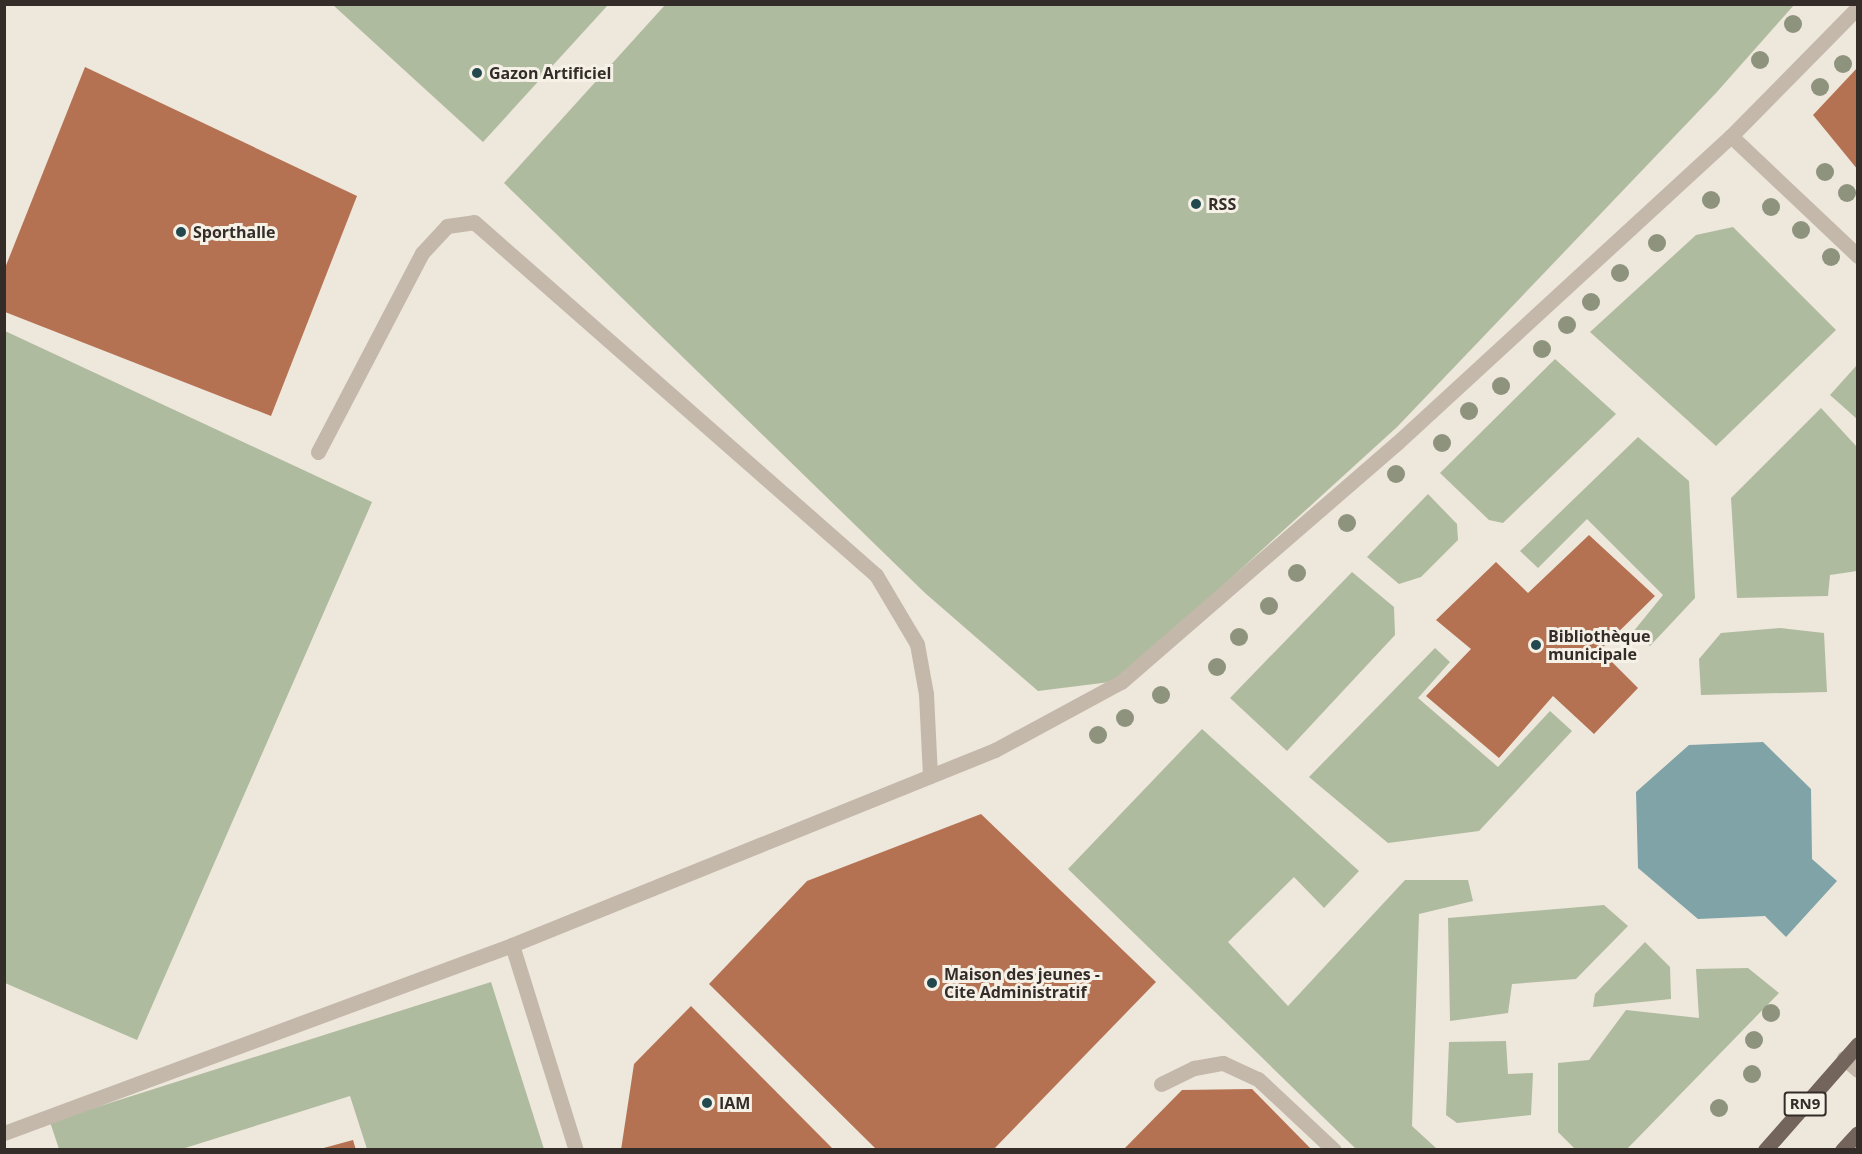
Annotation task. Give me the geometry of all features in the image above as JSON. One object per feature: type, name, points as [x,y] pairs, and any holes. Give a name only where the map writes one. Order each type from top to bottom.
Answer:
[{"type":"main road","name":"RN9","points":[[1765,1149],[1857,1044]]},
{"type":"main road","points":[[1842,1149],[1857,1133]]},
{"type":"street","points":[[4,1132],[512,945],[994,750],[1136,671],[1397,443],[1731,136],[1857,7]]},
{"type":"street","points":[[1731,136],[1857,256]]},
{"type":"street","points":[[318,452],[422,253],[447,226],[474,222],[496,236],[876,575],[917,644],[926,694],[930,776]]},
{"type":"street","points":[[512,945],[576,1149]]},
{"type":"street","points":[[1845,1058],[1857,1070]]},
{"type":"street","points":[[1161,1084],[1194,1068],[1223,1063],[1258,1079],[1334,1149]]},
{"type":"green space","name":"Gazon Artificiel","points":[[333,5],[608,5],[483,142]]},
{"type":"green space","points":[[665,5],[1794,5],[1716,93],[1397,427],[1118,681],[1038,691],[925,593],[504,183]]},
{"type":"green space","points":[[1733,227],[1836,330],[1716,446],[1590,332],[1696,235]]},
{"type":"green space","points":[[5,331],[372,502],[137,1040],[5,983]]},
{"type":"green space","points":[[1555,359],[1616,414],[1503,523],[1489,520],[1440,473]]},
{"type":"green space","points":[[1857,365],[1857,419],[1830,395]]},
{"type":"green space","points":[[1821,408],[1857,447],[1857,571],[1830,575],[1828,596],[1737,598],[1731,498]]},
{"type":"green space","points":[[1638,437],[1689,481],[1695,598],[1650,646],[1633,632],[1663,595],[1587,519],[1538,568],[1520,551]]},
{"type":"green space","points":[[1428,494],[1457,524],[1458,540],[1421,577],[1399,584],[1367,557]]},
{"type":"green space","points":[[1352,572],[1394,607],[1395,635],[1287,751],[1230,698]]},
{"type":"green space","points":[[1780,628],[1824,633],[1827,692],[1701,695],[1699,659],[1721,633]]},
{"type":"green space","points":[[1435,648],[1450,662],[1418,698],[1498,767],[1550,711],[1572,731],[1479,831],[1388,843],[1309,777]]},
{"type":"green space","points":[[1202,729],[1359,871],[1324,908],[1294,877],[1228,942],[1288,1006],[1405,880],[1468,880],[1473,901],[1419,914],[1412,1126],[1437,1149],[1356,1149],[1068,869]]},
{"type":"green space","points":[[1604,905],[1628,926],[1576,979],[1512,984],[1508,1013],[1450,1021],[1448,918]]},
{"type":"green space","points":[[1645,942],[1670,967],[1671,999],[1593,1007],[1595,994]]},
{"type":"green space","points":[[1748,968],[1779,993],[1627,1149],[1575,1149],[1558,1132],[1558,1063],[1589,1060],[1626,1010],[1699,1018],[1696,969]]},
{"type":"green space","points":[[491,982],[544,1149],[367,1149],[350,1096],[182,1149],[59,1149],[50,1122]]},
{"type":"green space","points":[[1506,1041],[1508,1074],[1533,1073],[1531,1115],[1457,1123],[1446,1115],[1449,1042]]},
{"type":"water","points":[[1763,742],[1811,789],[1812,859],[1837,881],[1786,937],[1765,916],[1698,919],[1638,868],[1636,792],[1689,745]]},
{"type":"building","name":"Sporthalle","points":[[85,67],[357,196],[271,416],[5,312],[5,268]]},
{"type":"building","points":[[1858,67],[1858,170],[1813,115]]},
{"type":"building","name":"Bibliothèque municipale","points":[[1589,535],[1655,596],[1600,650],[1638,688],[1594,734],[1553,696],[1499,758],[1426,696],[1471,649],[1436,620],[1496,562],[1528,593]]},
{"type":"building","name":"Maison des jeunes - Cite Administratif","points":[[981,814],[1156,982],[993,1150],[877,1150],[709,984],[807,881]]},
{"type":"building","name":"IAM","points":[[691,1006],[834,1150],[621,1150],[634,1064]]},
{"type":"building","points":[[1252,1089],[1312,1150],[1123,1150],[1182,1090]]},
{"type":"building","points":[[353,1140],[356,1150],[320,1150],[320,1149]]},
{"type":"place","name":"Gazon Artificiel","points":[[477,73]]},
{"type":"place","name":"RSS","points":[[1196,204]]},
{"type":"place","name":"Sporthalle","points":[[181,232]]},
{"type":"place","name":"Bibliothèque municipale","points":[[1536,645]]},
{"type":"place","name":"Maison des jeunes - Cite Administratif","points":[[932,983]]},
{"type":"place","name":"IAM","points":[[707,1103]]}]
